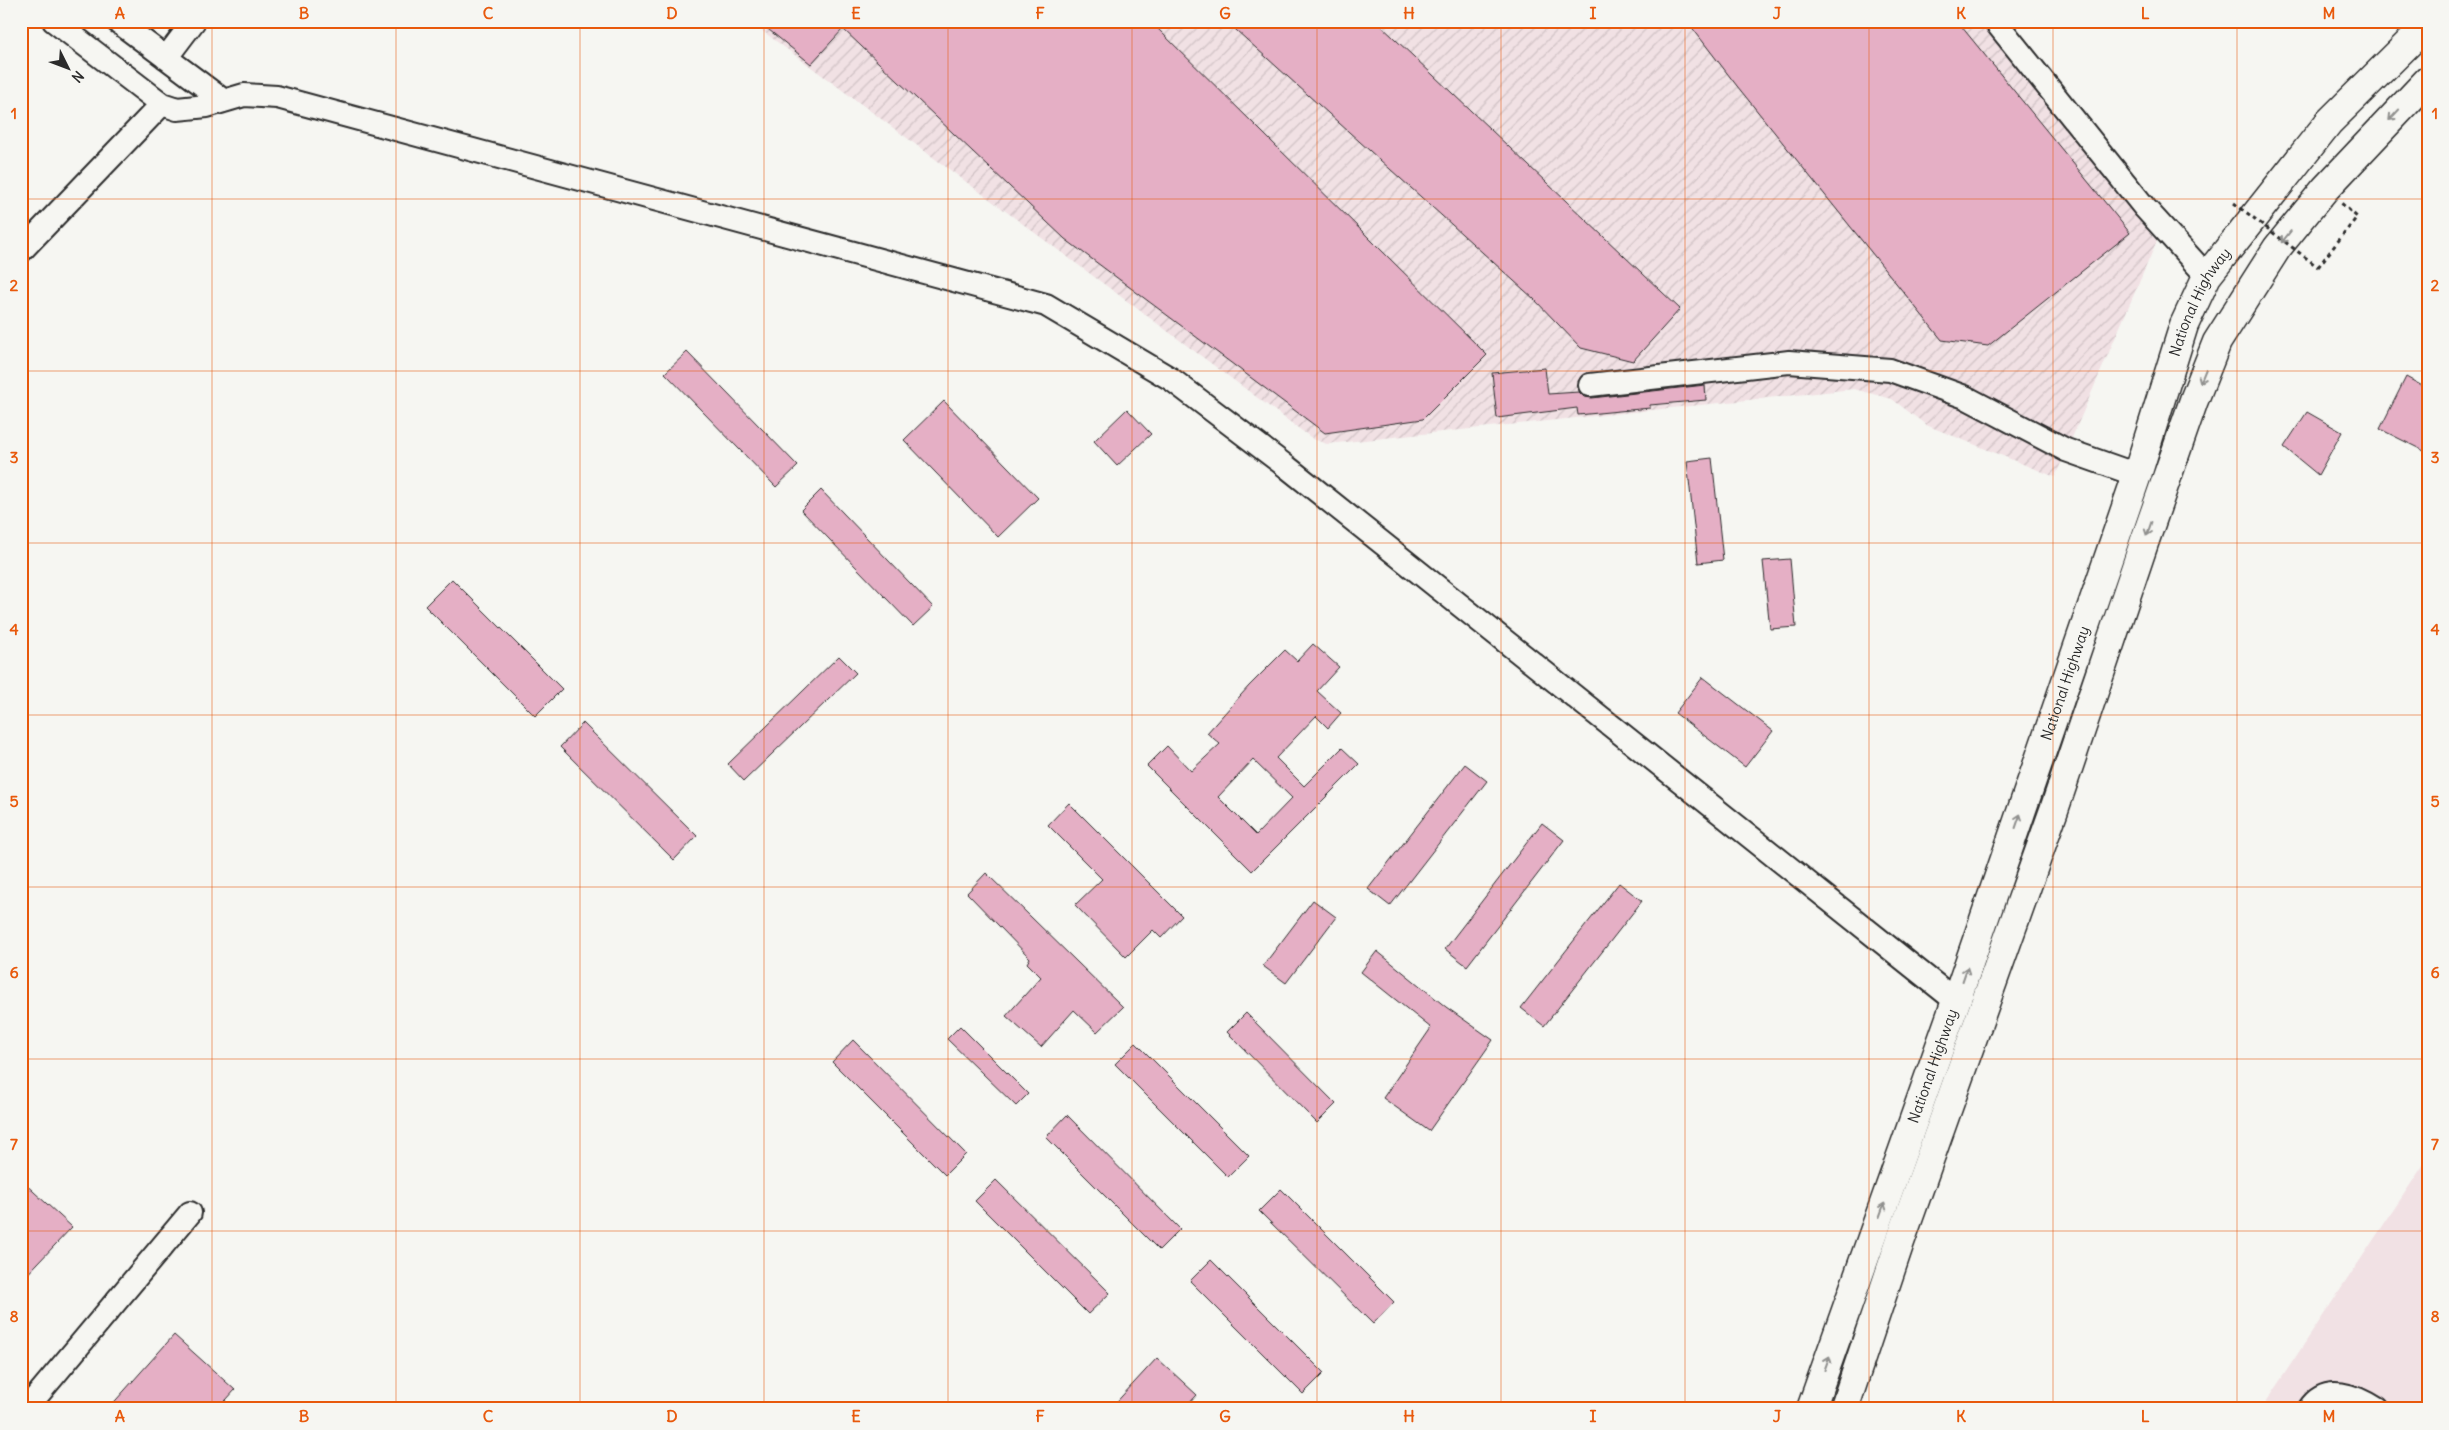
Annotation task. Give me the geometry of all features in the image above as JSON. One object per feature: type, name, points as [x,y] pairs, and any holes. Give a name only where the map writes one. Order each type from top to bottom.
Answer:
[{"type":"highway","name":"National Highway","points":[[1811,1409],[1956,1001],[2137,475],[2184,325],[2207,276],[2329,122],[2428,24]]},
{"type":"highway","name":"National Highway","points":[[1844,1409],[1900,1242],[2054,810],[2147,534],[2194,400],[2217,342],[2283,241],[2325,189],[2428,80]]},
{"type":"street","points":[[54,21],[162,104],[177,109],[207,106],[244,95],[277,97],[1046,306],[1171,379],[1287,467],[1956,1001]]},
{"type":"street","points":[[117,21],[224,102]]},
{"type":"street","points":[[166,58],[194,21]]},
{"type":"street","points":[[1995,21],[2145,208],[2207,276]]},
{"type":"street","points":[[21,251],[162,104]]},
{"type":"street","points":[[1590,385],[1790,362],[1890,370],[1965,397],[2066,450],[2137,475]]},
{"type":"street","points":[[26,1409],[190,1213]]},
{"type":"street","points":[[2309,1409],[2328,1394],[2343,1393],[2361,1399],[2376,1409]]},
{"type":"path","points":[[2234,204],[2318,267],[2357,217]]},
{"type":"shaded area","points":[[749,21],[1980,21],[2157,241],[2055,477],[1926,425],[1892,399],[1854,389],[1327,444],[1313,439]]},
{"type":"shaded area","points":[[2428,1158],[2428,1409],[2261,1409],[2420,1170]]},
{"type":"building","points":[[758,21],[1150,21],[1487,355],[1423,419],[1325,433],[1065,239],[843,29],[811,64]]},
{"type":"building","points":[[1226,21],[1376,21],[1680,309],[1633,361],[1581,348],[1534,299]]},
{"type":"building","points":[[1687,21],[1957,21],[2130,233],[1988,346],[1942,340],[1737,86]]},
{"type":"building","points":[[687,352],[798,466],[776,487],[665,373]]},
{"type":"building","points":[[1545,368],[1548,394],[1579,392],[1584,397],[1592,398],[1705,385],[1706,400],[1650,405],[1650,408],[1578,415],[1577,408],[1497,418],[1492,373]]},
{"type":"building","points":[[2406,377],[2428,389],[2428,453],[2380,429]]},
{"type":"building","points":[[944,401],[1038,498],[998,537],[904,440]]},
{"type":"building","points":[[1127,409],[1151,434],[1117,466],[1094,441]]},
{"type":"building","points":[[2307,412],[2342,432],[2318,475],[2284,447]]},
{"type":"building","points":[[1712,458],[1723,560],[1698,563],[1687,461]]},
{"type":"building","points":[[821,490],[933,607],[913,626],[801,510]]},
{"type":"building","points":[[1790,559],[1796,627],[1770,629],[1763,561]]},
{"type":"building","points":[[452,579],[562,689],[535,716],[425,606]]},
{"type":"building","points":[[1313,644],[1339,667],[1317,691],[1341,713],[1328,728],[1316,716],[1276,758],[1304,786],[1342,748],[1359,764],[1252,871],[1147,766],[1167,746],[1191,771],[1220,744],[1207,733],[1249,686],[1285,650],[1297,661]],"holes":[[[1253,760],[1292,798],[1256,835],[1218,797]]]},
{"type":"building","points":[[839,656],[856,673],[744,781],[728,764]]},
{"type":"building","points":[[1703,677],[1773,731],[1745,767],[1675,713]]},
{"type":"building","points":[[583,723],[697,836],[674,860],[560,747]]},
{"type":"building","points":[[1465,764],[1487,781],[1390,906],[1368,889]]},
{"type":"building","points":[[1069,803],[1182,916],[1161,938],[1153,930],[1126,957],[1075,905],[1102,879],[1048,825]]},
{"type":"building","points":[[1542,823],[1564,840],[1467,966],[1445,949]]},
{"type":"building","points":[[986,873],[1123,1007],[1097,1032],[1074,1010],[1041,1047],[1006,1016],[1041,977],[1027,963],[1030,958],[967,893]]},
{"type":"building","points":[[1619,883],[1642,901],[1544,1026],[1521,1008]]},
{"type":"building","points":[[1313,900],[1336,917],[1286,983],[1263,966]]},
{"type":"building","points":[[1377,951],[1446,1007],[1493,1040],[1429,1131],[1383,1098],[1431,1028],[1361,972]]},
{"type":"building","points":[[1246,1013],[1336,1104],[1317,1123],[1227,1032]]},
{"type":"building","points":[[960,1026],[1028,1094],[1016,1106],[947,1039]]},
{"type":"building","points":[[853,1040],[966,1154],[945,1175],[832,1062]]},
{"type":"building","points":[[1136,1043],[1249,1156],[1228,1177],[1115,1064]]},
{"type":"building","points":[[1067,1115],[1180,1229],[1159,1250],[1046,1137]]},
{"type":"building","points":[[21,1180],[72,1227],[21,1281]]},
{"type":"building","points":[[996,1180],[1110,1293],[1088,1314],[975,1201]]},
{"type":"building","points":[[1281,1189],[1394,1302],[1373,1324],[1259,1211]]},
{"type":"building","points":[[1211,1260],[1324,1373],[1303,1394],[1190,1281]]},
{"type":"building","points":[[174,1335],[235,1390],[218,1409],[108,1409]]},
{"type":"building","points":[[1157,1358],[1197,1395],[1184,1409],[1110,1409]]}]
